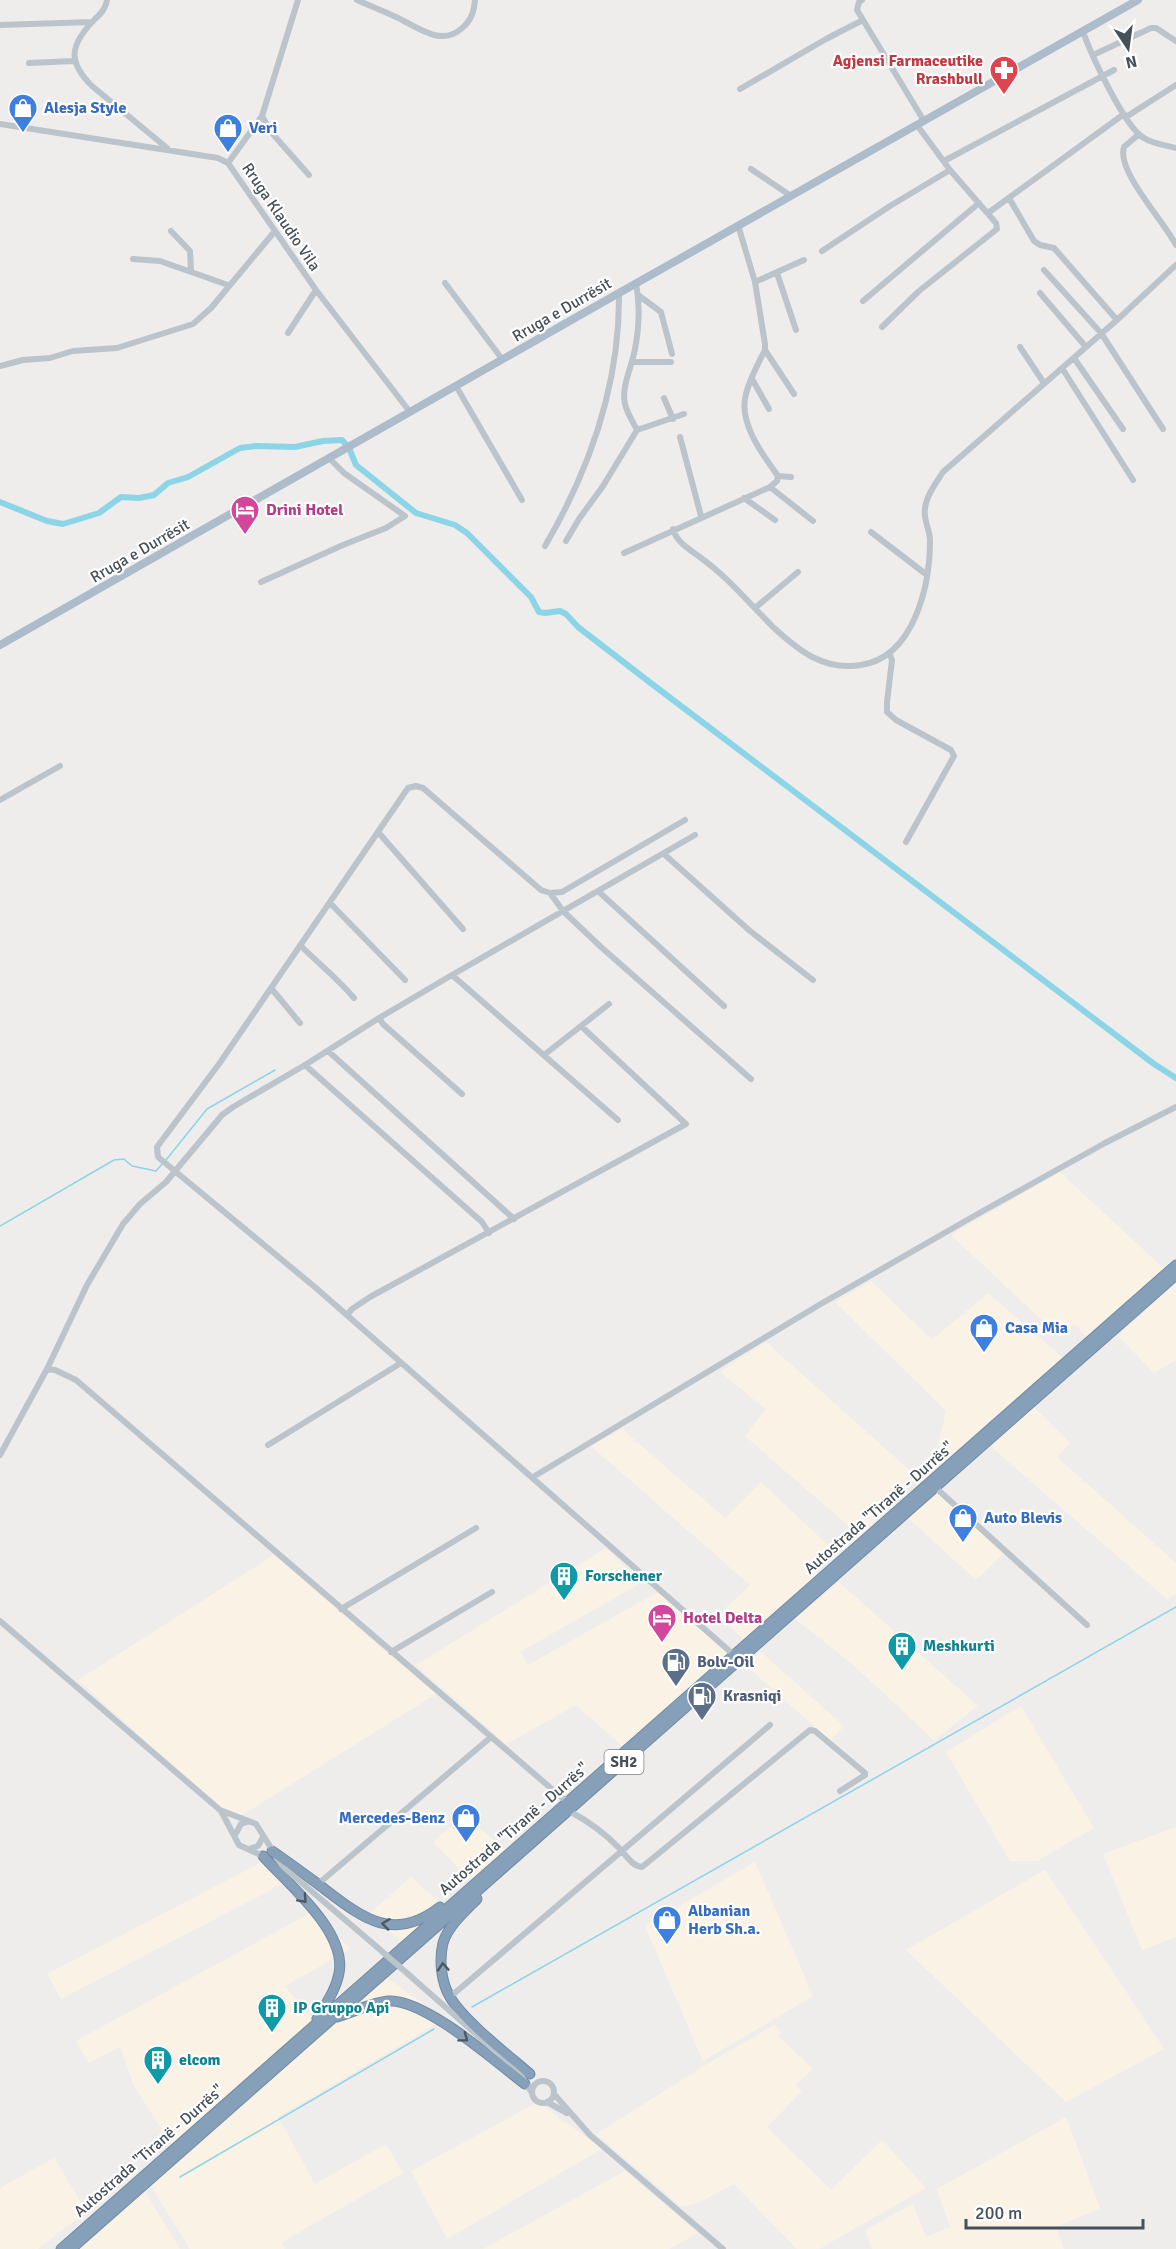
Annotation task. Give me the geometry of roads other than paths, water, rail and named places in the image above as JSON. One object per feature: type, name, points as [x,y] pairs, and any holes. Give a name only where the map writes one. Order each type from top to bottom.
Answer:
[{"type":"highway","name":"Autostrada \"Tiranë - Durrës\"","points":[[71,2249],[492,1879],[568,1806],[734,1655],[1176,1265]]},
{"type":"highway","name":"Autostrada \"Tiranë - Durrës\"","points":[[61,2249],[506,1856],[568,1806],[936,1488],[1176,1275]]},
{"type":"highway","points":[[272,1851],[367,1919],[387,1925],[404,1925],[429,1915],[506,1856]]},
{"type":"highway","points":[[263,1856],[325,1924],[333,1935],[338,1951],[340,1971],[338,1981],[312,2027]]},
{"type":"highway","points":[[492,1879],[454,1924],[443,1941],[441,1963],[450,1997],[464,2014],[530,2074]]},
{"type":"highway","points":[[334,2017],[380,2002],[398,2001],[413,2005],[456,2032],[525,2084]]},
{"type":"main road","name":"Rruga e Durrësit","points":[[0,645],[619,292],[1138,0]]},
{"type":"street","points":[[107,0],[102,12],[92,22],[75,48],[74,62],[81,75],[92,86],[169,150]]},
{"type":"street","points":[[228,163],[262,116],[298,0]]},
{"type":"street","points":[[357,0],[436,36],[456,33],[471,18],[475,0]]},
{"type":"street","points":[[862,0],[856,7],[921,123],[950,170],[996,223],[996,231],[919,291],[882,327]]},
{"type":"street","points":[[740,89],[863,20]]},
{"type":"street","points":[[0,26],[92,22]]},
{"type":"street","points":[[1093,55],[1151,28],[1156,28],[1176,41]]},
{"type":"street","points":[[1083,32],[1102,76],[1139,134],[1149,140],[1176,148]]},
{"type":"street","points":[[29,63],[74,62]]},
{"type":"street","points":[[944,161],[1114,70]]},
{"type":"street","points":[[988,213],[1125,115],[1176,86]]},
{"type":"street","points":[[262,116],[270,132],[309,175]]},
{"type":"street","name":"Rruga Klaudio Vila","points":[[0,124],[218,158],[228,163],[316,290],[410,412]]},
{"type":"street","points":[[1139,134],[1124,147],[1122,162],[1128,176],[1164,224],[1176,245]]},
{"type":"street","points":[[751,169],[791,195]]},
{"type":"street","points":[[822,251],[950,170]]},
{"type":"street","points":[[1010,198],[1034,241],[1054,248],[1117,320]]},
{"type":"street","points":[[863,302],[979,203]]},
{"type":"street","points":[[738,225],[755,282],[765,350],[794,394]]},
{"type":"street","points":[[171,231],[190,251],[191,271]]},
{"type":"street","points":[[0,366],[23,360],[50,358],[73,351],[117,348],[180,329],[199,320],[275,231]]},
{"type":"street","points":[[133,259],[160,261],[228,285]]},
{"type":"street","points":[[755,282],[804,260]]},
{"type":"street","points":[[673,529],[680,543],[728,579],[794,645],[817,661],[851,667],[870,664],[890,655],[912,625],[919,611],[927,575],[930,538],[924,509],[936,483],[950,465],[1117,320],[1176,265]]},
{"type":"street","points":[[1044,270],[1077,303],[1101,333],[1163,429]]},
{"type":"street","points":[[777,273],[796,330]]},
{"type":"street","points":[[445,283],[502,359]]},
{"type":"street","points":[[636,283],[638,324],[625,404],[637,430]]},
{"type":"street","points":[[288,333],[316,290]]},
{"type":"street","points":[[545,546],[567,509],[599,430],[607,402],[614,361],[619,292]]},
{"type":"street","points":[[1040,293],[1086,347]]},
{"type":"street","points":[[638,295],[661,312],[672,354]]},
{"type":"street","points":[[1020,346],[1044,383]]},
{"type":"street","points":[[765,350],[746,395],[746,419],[768,465],[778,476],[791,477]]},
{"type":"street","points":[[1074,358],[1123,429]]},
{"type":"street","points":[[632,362],[671,362]]},
{"type":"street","points":[[1062,368],[1133,480]]},
{"type":"street","points":[[752,379],[769,409]]},
{"type":"street","points":[[456,386],[522,500]]},
{"type":"street","points":[[664,398],[673,419]]},
{"type":"street","points":[[566,542],[637,430],[684,414]]},
{"type":"street","points":[[680,437],[701,516]]},
{"type":"street","points":[[261,582],[342,545],[386,528],[405,516],[344,473],[329,458]]},
{"type":"street","points":[[624,553],[701,516],[770,487],[777,481],[778,476]]},
{"type":"street","points":[[770,487],[813,521]]},
{"type":"street","points":[[744,498],[775,520]]},
{"type":"street","points":[[871,532],[927,575]]},
{"type":"street","points":[[755,608],[798,572]]},
{"type":"street","points":[[890,655],[892,660],[886,702],[887,712],[896,720],[951,750],[954,756],[906,842]]},
{"type":"street","points":[[0,800],[60,766]]},
{"type":"street","points":[[685,820],[562,892],[550,893],[542,890],[423,788],[416,786],[408,788],[219,1064],[157,1147],[157,1155],[347,1315],[734,1655]]},
{"type":"street","points":[[378,832],[463,929]]},
{"type":"street","points":[[0,1455],[47,1369],[87,1286],[123,1224],[176,1170],[222,1115],[379,1018],[695,835]]},
{"type":"street","points":[[664,854],[742,924],[813,980]]},
{"type":"street","points":[[598,891],[724,1006]]},
{"type":"street","points":[[550,893],[563,911],[751,1079]]},
{"type":"street","points":[[330,903],[405,981]]},
{"type":"street","points":[[300,945],[342,984],[354,999]]},
{"type":"street","points":[[452,975],[618,1120]]},
{"type":"street","points":[[271,988],[300,1023]]},
{"type":"street","points":[[544,1055],[609,1004]]},
{"type":"street","points":[[379,1018],[462,1094]]},
{"type":"street","points":[[347,1315],[360,1303],[686,1124],[581,1026]]},
{"type":"street","points":[[328,1051],[514,1219]]},
{"type":"street","points":[[305,1065],[482,1222],[489,1233]]},
{"type":"street","points":[[533,1477],[819,1305],[1105,1143],[1176,1107]]},
{"type":"street","points":[[268,1445],[401,1363]]},
{"type":"street","points":[[47,1369],[56,1370],[76,1380],[568,1806],[590,1822],[623,1851],[634,1864],[642,1867],[646,1864],[810,1730],[815,1731],[865,1773],[840,1791]]},
{"type":"street","points":[[936,1488],[1087,1625]]},
{"type":"street","points":[[341,1609],[477,1528]]},
{"type":"street","points":[[391,1652],[492,1592]]},
{"type":"street","points":[[0,1621],[220,1810],[260,1827],[263,1837],[283,1867]]},
{"type":"street","points":[[450,1997],[770,1725]]},
{"type":"street","points":[[318,1884],[491,1737]]},
{"type":"street","points":[[220,1810],[239,1845],[283,1867],[519,2072],[537,2101],[547,2102],[571,2115]]},
{"type":"street","points":[[235,1835],[237,1829],[247,1822]]},
{"type":"street","points":[[249,1849],[258,1846],[263,1837]]},
{"type":"street","points":[[519,2072],[530,2074],[553,2087],[554,2094],[590,2135],[720,2248]]},
{"type":"street","points":[[532,2093],[536,2084],[545,2081]]},
{"type":"street","points":[[547,2102],[554,2094]]},
{"type":"waterway","points":[[0,502],[47,521],[63,524],[99,513],[121,497],[139,498],[154,495],[168,483],[188,477],[240,448],[295,447],[323,441],[342,440],[349,448],[356,465],[416,513],[455,525],[467,533],[531,597],[539,612],[560,611],[566,614],[578,627],[652,684],[1154,1064],[1176,1078]]},
{"type":"waterway","points":[[166,1160],[207,1109],[275,1070]]},
{"type":"waterway","points":[[0,1226],[114,1160],[124,1159],[132,1166],[156,1171],[163,1163]]},
{"type":"waterway","points":[[472,2007],[1176,1607]]},
{"type":"waterway","points":[[180,2177],[434,2029]]},
{"type":"place","name":"Agjensi Farmaceutike Rrashbull","points":[[1004,96]]},
{"type":"place","name":"Alesja Style","points":[[23,134]]},
{"type":"place","name":"Veri","points":[[228,154]]},
{"type":"place","name":"Drini Hotel","points":[[245,536]]},
{"type":"place","name":"Casa Mia","points":[[984,1354]]},
{"type":"place","name":"Auto Blevis","points":[[963,1544]]},
{"type":"place","name":"Forschener","points":[[564,1602]]},
{"type":"place","name":"Hotel Delta","points":[[662,1644]]},
{"type":"place","name":"Meshkurti","points":[[902,1672]]},
{"type":"place","name":"Bolv-Oil","points":[[676,1688]]},
{"type":"place","name":"Krasniqi","points":[[702,1722]]},
{"type":"place","name":"Mercedes-Benz","points":[[466,1844]]},
{"type":"place","name":"Albanian Herb Sh.a.","points":[[667,1946]]},
{"type":"place","name":"IP Gruppo Api","points":[[272,2034]]},
{"type":"place","name":"elcom","points":[[158,2086]]}]
